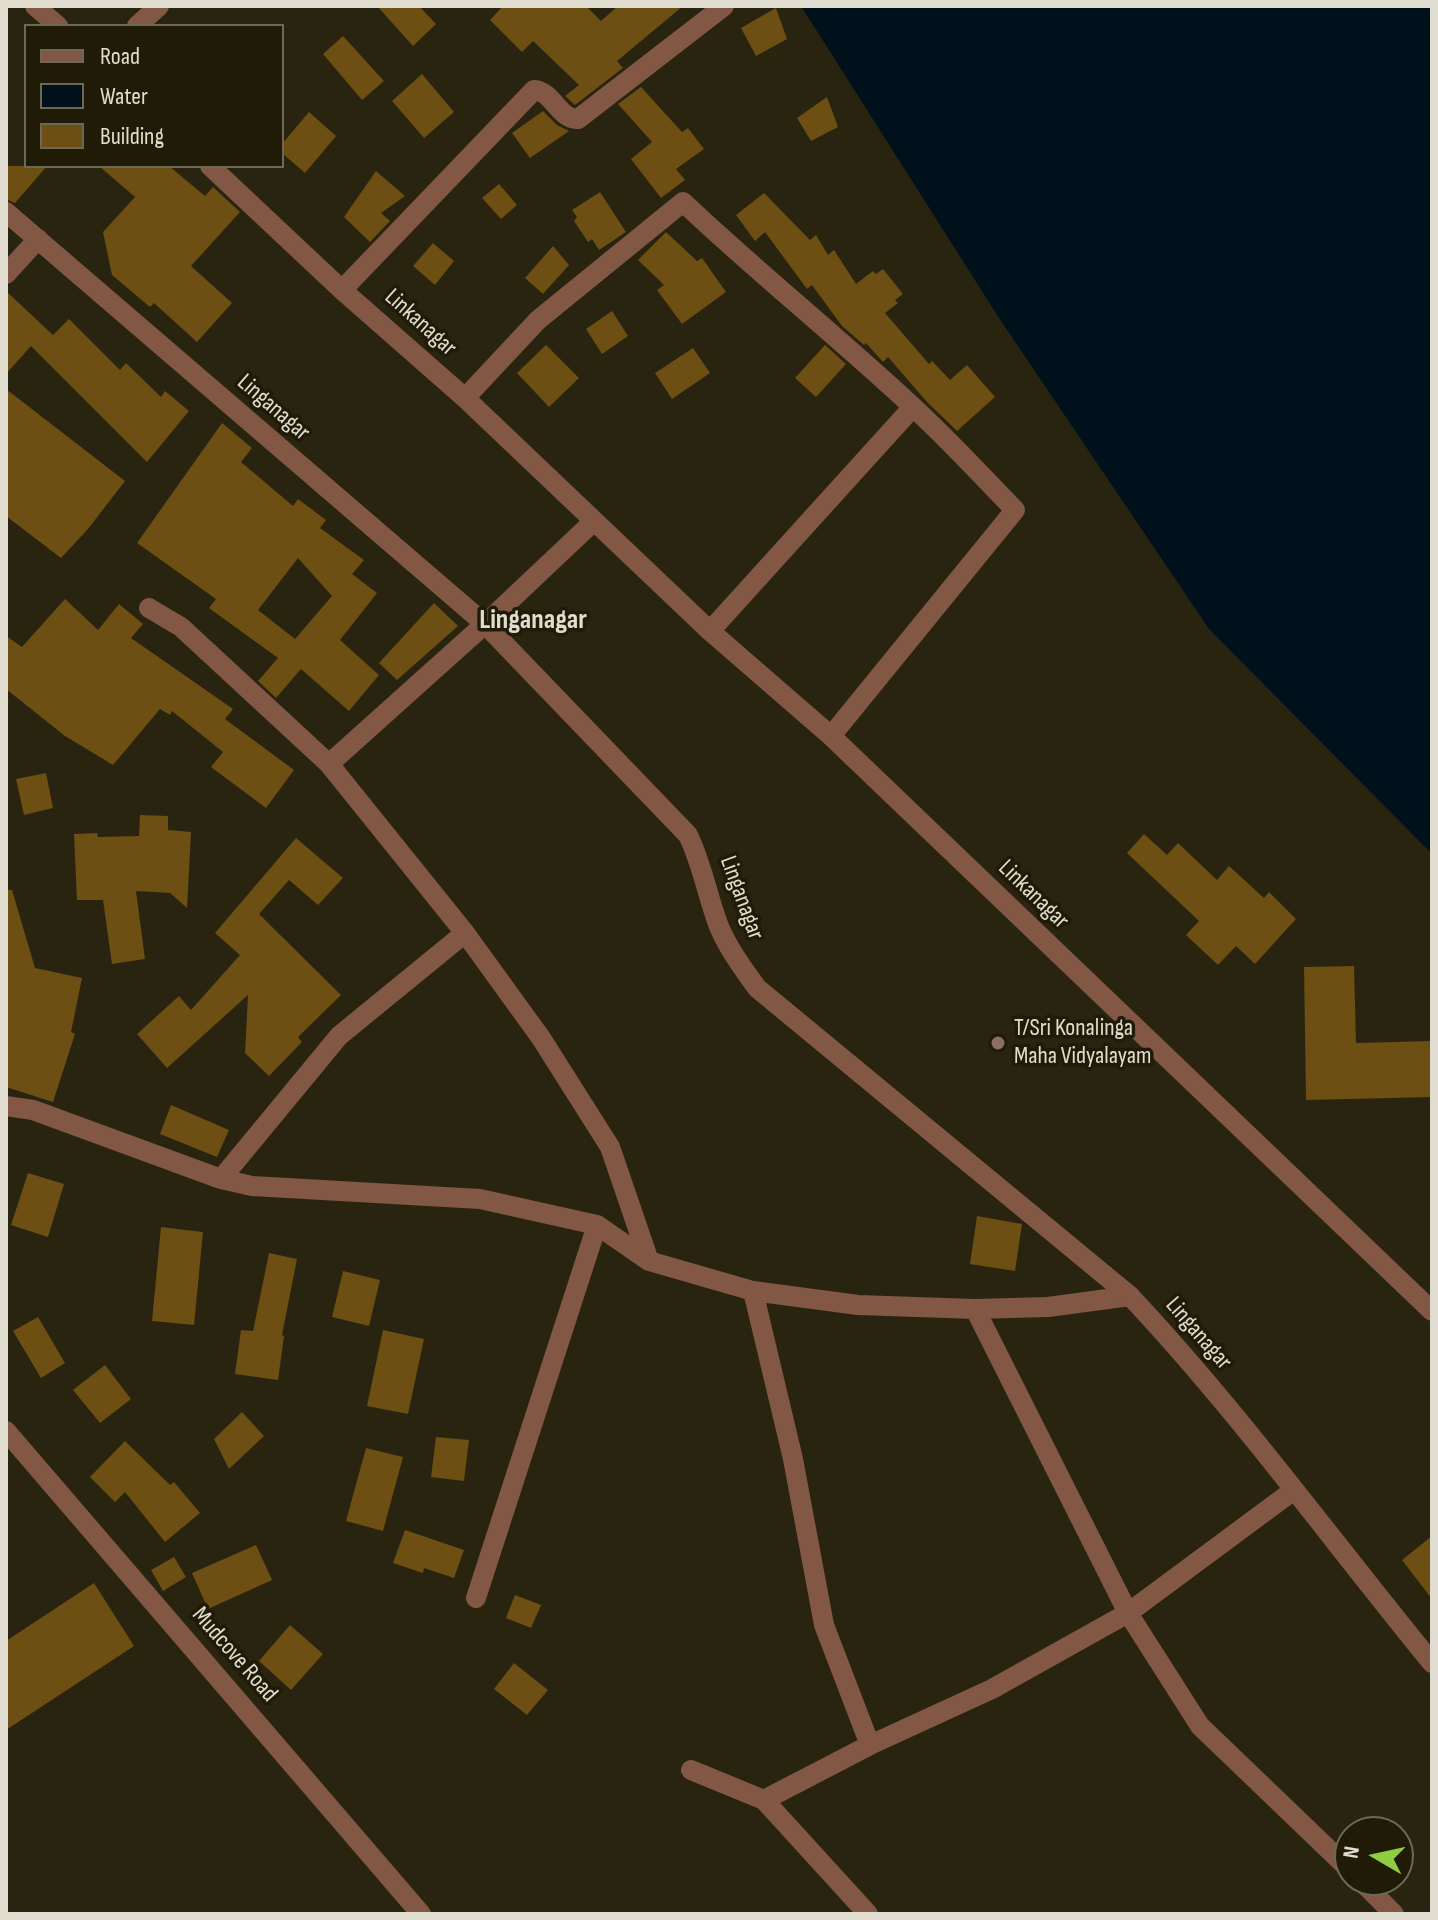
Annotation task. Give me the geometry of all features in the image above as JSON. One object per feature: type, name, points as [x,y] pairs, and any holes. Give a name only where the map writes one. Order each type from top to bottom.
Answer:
[{"type":"street","points":[[35,6],[56,24]]},
{"type":"street","points":[[139,24],[159,6]]},
{"type":"street","points":[[342,290],[534,90],[543,92],[568,118],[578,119],[724,6]]},
{"type":"street","name":"Linkanagar","points":[[212,168],[342,290],[465,398],[710,631],[831,736],[1432,1311]]},
{"type":"street","points":[[465,398],[538,320],[683,202],[913,407],[1015,510],[831,736]]},
{"type":"street","name":"Linganagar","points":[[6,212],[485,624],[688,835],[701,862],[718,924],[735,957],[757,988],[1130,1296],[1170,1338],[1432,1663]]},
{"type":"street","points":[[6,274],[38,239]]},
{"type":"street","points":[[710,631],[913,407]]},
{"type":"street","points":[[329,764],[593,522]]},
{"type":"street","points":[[149,608],[181,627],[329,764],[465,933],[541,1038],[610,1147],[649,1261]]},
{"type":"street","points":[[221,1179],[339,1036],[465,933]]},
{"type":"street","points":[[6,1106],[33,1110],[221,1179],[252,1186],[480,1199],[597,1225],[649,1261],[753,1291],[858,1305],[975,1309],[1048,1307],[1130,1296]]},
{"type":"street","points":[[476,1598],[597,1225]]},
{"type":"street","points":[[753,1291],[793,1459],[824,1625],[870,1745]]},
{"type":"street","points":[[975,1309],[1128,1613],[1200,1726],[1334,1855]]},
{"type":"street","name":"Mudcove Road","points":[[6,1431],[421,1914]]},
{"type":"street","points":[[764,1800],[870,1745],[992,1689],[1128,1613],[1294,1490]]},
{"type":"street","points":[[691,1770],[764,1800],[868,1914]]},
{"type":"street","points":[[1376,1896],[1394,1914]]},
{"type":"water","points":[[801,6],[1432,6],[1432,854],[1209,629],[999,318]]},
{"type":"building","points":[[377,6],[419,6],[436,24],[413,46]]},
{"type":"building","points":[[503,6],[586,6],[601,21],[618,6],[683,6],[617,61],[623,68],[575,105],[565,96],[579,85],[533,41],[522,52],[490,20]]},
{"type":"building","points":[[776,8],[787,39],[756,56],[741,28]]},
{"type":"building","points":[[343,36],[384,81],[362,100],[323,54]]},
{"type":"building","points":[[422,74],[454,112],[424,138],[392,101]]},
{"type":"building","points":[[641,87],[682,132],[688,128],[704,149],[676,169],[685,180],[661,198],[631,159],[652,142],[618,104]]},
{"type":"building","points":[[827,97],[838,127],[811,141],[797,118]]},
{"type":"building","points":[[543,111],[557,125],[569,131],[530,158],[512,133]]},
{"type":"building","points":[[309,112],[336,136],[305,173],[284,155],[284,142]]},
{"type":"building","points":[[6,166],[45,168],[15,203],[6,199]]},
{"type":"building","points":[[101,168],[171,168],[205,196],[213,187],[240,212],[191,266],[232,303],[197,342],[154,303],[150,307],[112,275],[103,232],[135,197]]},
{"type":"building","points":[[376,171],[405,196],[381,213],[390,221],[370,242],[344,217]]},
{"type":"building","points":[[499,184],[517,205],[501,219],[482,198]]},
{"type":"building","points":[[600,192],[626,232],[599,250],[592,239],[588,242],[574,221],[577,217],[572,210]]},
{"type":"building","points":[[764,193],[810,240],[816,235],[828,255],[834,250],[856,284],[873,271],[876,274],[883,269],[903,294],[895,300],[898,303],[885,313],[929,364],[932,361],[950,380],[967,365],[995,397],[957,431],[888,357],[883,362],[866,343],[864,345],[842,326],[812,285],[807,289],[765,232],[755,241],[736,215]]},
{"type":"building","points":[[666,232],[697,261],[702,258],[726,292],[682,324],[657,290],[664,285],[638,260]]},
{"type":"building","points":[[433,243],[454,261],[435,285],[413,266]]},
{"type":"building","points":[[553,246],[569,265],[543,294],[525,278]]},
{"type":"building","points":[[6,291],[53,335],[69,319],[120,370],[126,363],[161,397],[165,391],[189,411],[147,462],[31,346],[6,374]]},
{"type":"building","points":[[612,311],[628,336],[602,354],[586,329]]},
{"type":"building","points":[[546,345],[579,378],[549,407],[517,373]]},
{"type":"building","points":[[825,345],[846,364],[816,397],[795,378]]},
{"type":"building","points":[[693,348],[710,373],[672,399],[655,373]]},
{"type":"building","points":[[6,389],[125,481],[61,558],[6,516]]},
{"type":"building","points":[[222,423],[252,448],[241,462],[293,506],[298,499],[326,520],[320,528],[364,560],[352,574],[377,593],[340,640],[379,675],[349,711],[301,669],[276,698],[258,681],[278,658],[209,608],[216,599],[137,543]],"holes":[[[298,558],[332,596],[295,639],[258,610]]]},
{"type":"building","points":[[65,599],[98,630],[119,604],[143,624],[131,638],[233,709],[225,719],[294,770],[266,808],[211,767],[223,752],[172,711],[170,715],[160,709],[113,765],[65,736],[6,689],[6,636],[22,647]]},
{"type":"building","points":[[434,603],[458,626],[397,680],[379,663]]},
{"type":"building","points":[[46,773],[53,808],[24,815],[16,779]]},
{"type":"building","points":[[140,815],[168,816],[168,830],[191,832],[187,908],[170,893],[136,891],[145,959],[112,964],[103,900],[77,900],[74,834],[139,836]]},
{"type":"building","points":[[1144,834],[1167,855],[1178,843],[1217,880],[1229,866],[1264,898],[1269,892],[1296,919],[1255,964],[1236,946],[1218,965],[1186,935],[1199,921],[1127,853]]},
{"type":"building","points":[[296,838],[343,878],[318,905],[289,880],[259,914],[341,995],[298,1037],[302,1042],[269,1076],[245,1053],[248,995],[167,1068],[137,1034],[179,996],[191,1010],[240,955],[215,933]]},
{"type":"building","points":[[6,890],[12,890],[35,968],[82,978],[71,1032],[75,1034],[53,1102],[6,1087]]},
{"type":"building","points":[[1354,966],[1356,1043],[1432,1041],[1432,1097],[1306,1100],[1304,967]]},
{"type":"building","points":[[171,1105],[229,1130],[217,1157],[160,1134]]},
{"type":"building","points":[[28,1173],[64,1184],[48,1237],[11,1225]]},
{"type":"building","points":[[977,1216],[1022,1224],[1015,1271],[970,1264]]},
{"type":"building","points":[[161,1227],[203,1232],[194,1325],[152,1321]]},
{"type":"building","points":[[269,1253],[297,1259],[282,1335],[278,1380],[235,1374],[241,1330],[253,1331]]},
{"type":"building","points":[[343,1271],[380,1280],[369,1326],[332,1317]]},
{"type":"building","points":[[38,1317],[65,1363],[41,1378],[13,1331]]},
{"type":"building","points":[[383,1330],[424,1339],[408,1414],[367,1406]]},
{"type":"building","points":[[105,1365],[131,1399],[100,1423],[73,1390]]},
{"type":"building","points":[[242,1412],[264,1436],[229,1469],[214,1439]]},
{"type":"building","points":[[436,1437],[469,1440],[464,1481],[431,1477]]},
{"type":"building","points":[[125,1441],[170,1485],[174,1482],[200,1513],[165,1542],[125,1492],[115,1502],[90,1477]]},
{"type":"building","points":[[366,1448],[403,1457],[383,1531],[346,1521]]},
{"type":"building","points":[[405,1530],[464,1550],[454,1578],[424,1568],[423,1573],[393,1563]]},
{"type":"building","points":[[1432,1536],[1432,1599],[1402,1560]]},
{"type":"building","points":[[256,1545],[272,1580],[208,1609],[192,1573]]},
{"type":"building","points":[[174,1557],[186,1577],[163,1591],[151,1570]]},
{"type":"building","points":[[94,1583],[134,1646],[6,1730],[6,1641]]},
{"type":"building","points":[[515,1595],[541,1605],[531,1628],[506,1618]]},
{"type":"building","points":[[290,1625],[323,1654],[291,1690],[259,1661]]},
{"type":"building","points":[[514,1663],[548,1690],[527,1715],[494,1689]]},
{"type":"place","name":"T/Sri Konalinga Maha Vidyalayam","points":[[998,1043]]},
{"type":"district","name":"Linganagar","points":[[533,621]]}]
